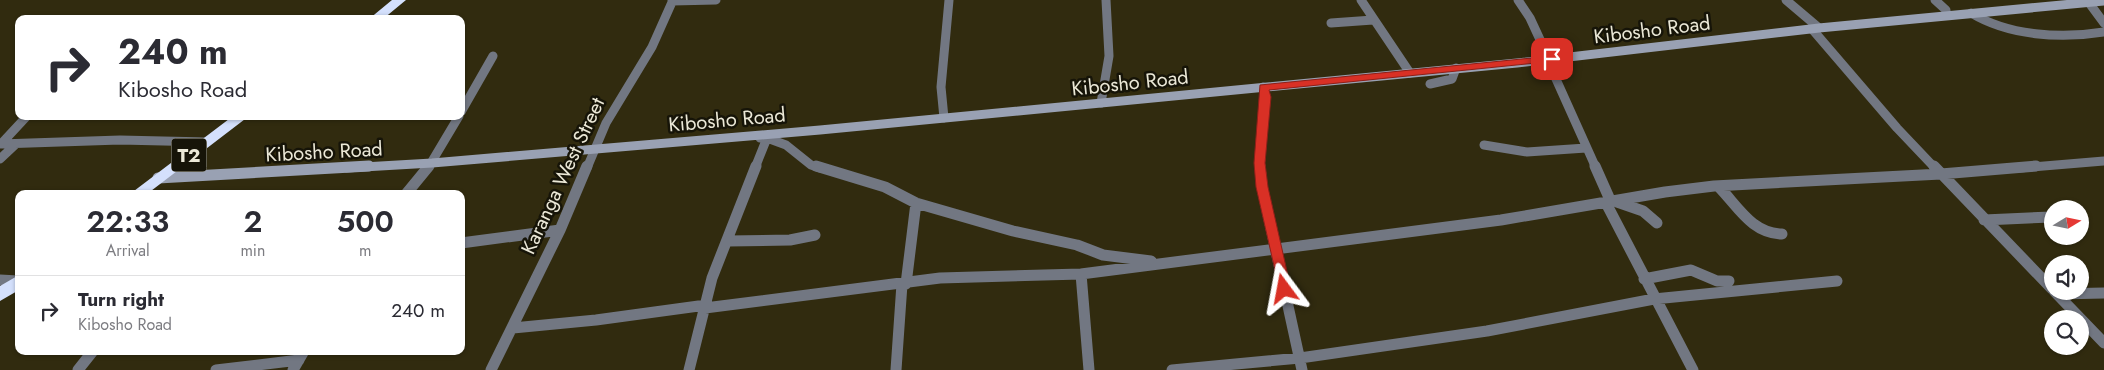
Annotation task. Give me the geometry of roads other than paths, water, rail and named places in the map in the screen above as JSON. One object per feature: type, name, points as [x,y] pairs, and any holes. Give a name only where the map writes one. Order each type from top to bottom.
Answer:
[{"type":"highway","points":[[380,15],[400,0]]},
{"type":"highway","name":"T2","points":[[142,190],[237,120]]},
{"type":"highway","points":[[0,295],[15,283]]},
{"type":"street","points":[[673,0],[716,0]]},
{"type":"street","name":"Karanga West Street","points":[[491,370],[560,230],[614,109],[663,26],[673,0]]},
{"type":"street","points":[[944,118],[941,87],[949,0]]},
{"type":"street","points":[[1101,104],[1110,56],[1106,0]]},
{"type":"street","points":[[1361,0],[1410,73]]},
{"type":"street","points":[[1518,0],[1530,18],[1644,279],[1693,370]]},
{"type":"street","points":[[1786,0],[1815,29],[1940,174],[2044,281]]},
{"type":"street","points":[[1935,0],[1946,10],[1946,16]]},
{"type":"street","points":[[2087,1],[2104,23]]},
{"type":"street","name":"Kibosho Road","points":[[158,178],[432,163],[1101,104],[1548,59],[2087,1],[2104,1]]},
{"type":"street","points":[[1971,13],[1990,24],[2021,31],[2084,36],[2104,32]]},
{"type":"street","points":[[1331,23],[1373,20]]},
{"type":"street","points":[[465,105],[493,56]]},
{"type":"street","points":[[1430,84],[1452,78],[1456,68]]},
{"type":"street","points":[[1264,87],[1266,97],[1260,163],[1262,187],[1301,364]]},
{"type":"street","points":[[0,144],[23,120]]},
{"type":"street","points":[[409,190],[432,163],[457,120]]},
{"type":"street","points":[[696,140],[767,138],[786,145],[811,165],[885,188],[916,203],[1013,231],[1077,245],[1103,255],[1146,260],[1159,264]]},
{"type":"street","points":[[689,370],[712,278],[767,138]]},
{"type":"street","points":[[0,144],[120,140],[207,142]]},
{"type":"street","points":[[0,159],[16,144]]},
{"type":"street","points":[[1484,145],[1527,152],[1586,148]]},
{"type":"street","points":[[513,328],[596,320],[974,275],[1081,274],[1501,220],[1718,186],[1940,174],[2104,161]]},
{"type":"street","points":[[1718,186],[1758,229],[1771,235],[1782,234]]},
{"type":"street","points":[[1610,202],[1642,211],[1657,223]]},
{"type":"street","points":[[896,370],[904,284],[916,203]]},
{"type":"street","points":[[1984,220],[2044,217]]},
{"type":"street","points":[[465,242],[560,230]]},
{"type":"street","points":[[728,241],[790,240],[815,235]]},
{"type":"street","points":[[1644,279],[1698,270],[1715,281],[1729,281]]},
{"type":"street","points":[[1081,274],[1089,370]]},
{"type":"street","points":[[0,280],[15,281]]},
{"type":"street","points":[[1172,370],[1301,364],[1654,299],[1837,281]]},
{"type":"street","points":[[2089,293],[2104,293]]},
{"type":"street","points":[[2063,300],[2104,343]]},
{"type":"street","points":[[78,370],[90,355]]},
{"type":"street","points":[[216,370],[299,361]]}]
